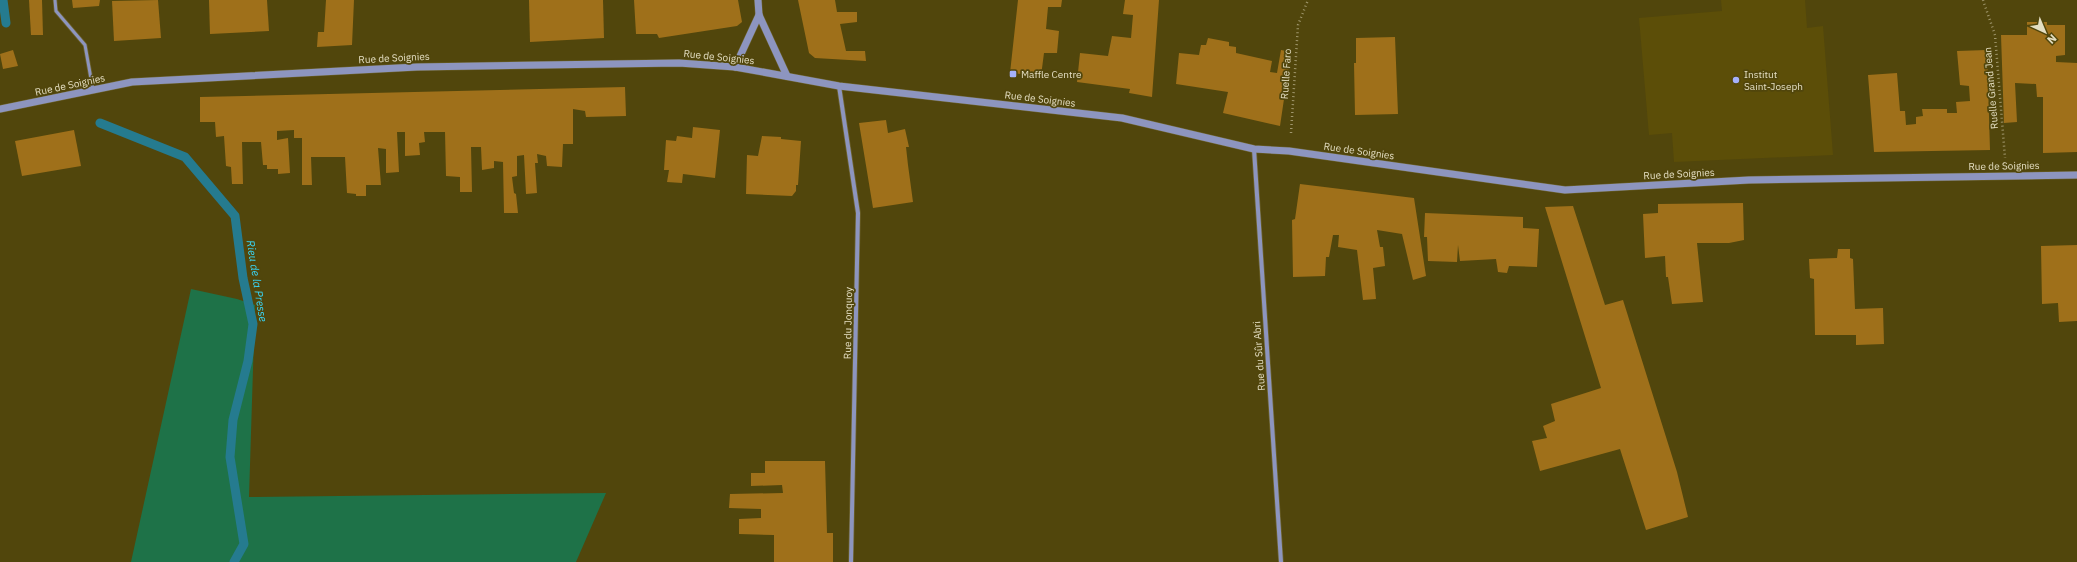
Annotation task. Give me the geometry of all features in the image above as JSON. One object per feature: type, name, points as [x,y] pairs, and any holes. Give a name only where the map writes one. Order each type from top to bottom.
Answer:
[{"type":"street","points":[[758,0],[759,14],[787,76]]},
{"type":"street","points":[[735,67],[759,14]]},
{"type":"street","name":"Rue de Soignies","points":[[0,109],[132,82],[417,67],[679,63],[735,67],[839,86],[1122,118],[1254,149],[1289,151],[1565,190],[1749,180],[2077,175]]},
{"type":"street","name":"Rue du Jonquoy","points":[[839,86],[858,213],[851,562]]},
{"type":"street","name":"Rue du Sûr Abri","points":[[1254,149],[1281,562]]},
{"type":"lane","points":[[55,0],[56,11],[85,45],[93,90]]},
{"type":"path","name":"Ruelle Faro","points":[[1289,151],[1298,25],[1308,0]]},
{"type":"path","name":"Ruelle Grand Jean","points":[[1983,0],[1994,35],[2006,176]]},
{"type":"shaded area","name":"Institut Saint-Joseph","points":[[1721,0],[1805,0],[1807,28],[1823,26],[1833,155],[1674,162],[1672,133],[1649,135],[1639,18],[1722,11]]},
{"type":"green space","points":[[191,289],[237,299],[255,305],[249,497],[606,493],[576,562],[131,562]]},
{"type":"building","points":[[29,0],[42,0],[43,35],[31,35]]},
{"type":"building","points":[[72,0],[100,0],[99,6],[73,8]]},
{"type":"building","points":[[158,0],[161,38],[114,41],[112,1]]},
{"type":"building","points":[[209,0],[267,0],[269,31],[210,34]]},
{"type":"building","points":[[326,0],[354,0],[352,45],[317,47],[318,32],[324,32]]},
{"type":"building","points":[[529,0],[603,0],[604,38],[530,42]]},
{"type":"building","points":[[634,0],[738,0],[742,22],[737,26],[659,38],[657,34],[636,34]]},
{"type":"building","points":[[798,0],[835,0],[837,12],[857,12],[857,22],[840,24],[846,51],[865,51],[866,61],[815,58],[809,53]]},
{"type":"building","points":[[1018,0],[1062,0],[1061,7],[1048,7],[1046,29],[1059,31],[1057,53],[1044,53],[1041,76],[1010,73]]},
{"type":"building","points":[[1125,0],[1159,0],[1152,97],[1129,93],[1130,89],[1077,82],[1080,53],[1108,56],[1112,36],[1131,38],[1133,15],[1123,14]]},
{"type":"building","points":[[2027,22],[2047,22],[2047,25],[2065,25],[2065,55],[2056,56],[2056,62],[2077,63],[2077,152],[2043,153],[2043,97],[2037,97],[2036,84],[2015,83],[2017,122],[2004,123],[2001,35],[2027,35]]},
{"type":"building","points":[[1395,37],[1398,114],[1355,115],[1354,63],[1356,63],[1356,38]]},
{"type":"building","points":[[1208,38],[1229,42],[1229,46],[1236,47],[1236,53],[1272,61],[1270,72],[1277,73],[1281,50],[1291,52],[1280,126],[1223,113],[1228,92],[1176,84],[1179,53],[1199,55],[1201,45],[1206,45]]},
{"type":"building","points":[[13,50],[18,66],[3,69],[0,54]]},
{"type":"building","points":[[1987,50],[1990,150],[1874,152],[1868,75],[1897,73],[1900,111],[1905,111],[1906,125],[1916,124],[1916,117],[1923,116],[1922,109],[1947,109],[1947,113],[1957,113],[1956,102],[1970,101],[1969,86],[1960,85],[1957,51]]},
{"type":"building","points":[[625,87],[626,116],[586,117],[585,111],[573,109],[573,144],[563,144],[562,167],[547,166],[546,156],[537,154],[538,163],[535,163],[537,193],[526,194],[524,155],[517,156],[517,176],[512,177],[518,213],[504,213],[503,162],[494,161],[494,168],[482,170],[481,147],[471,147],[472,192],[460,192],[460,177],[446,176],[445,132],[424,132],[425,142],[419,143],[420,155],[405,156],[405,132],[397,132],[399,172],[386,173],[386,149],[378,148],[381,185],[366,185],[366,196],[356,196],[356,194],[347,193],[345,157],[311,157],[312,185],[302,185],[302,138],[294,138],[294,130],[277,131],[277,140],[288,138],[290,173],[278,174],[278,169],[267,169],[267,165],[263,165],[261,142],[242,142],[243,184],[232,184],[231,167],[226,166],[224,136],[216,137],[215,122],[200,122],[200,97]]},
{"type":"building","points":[[886,120],[888,133],[905,129],[909,147],[906,147],[913,202],[873,208],[859,123]]},
{"type":"building","points":[[693,127],[720,130],[715,178],[683,174],[682,183],[667,182],[669,170],[664,170],[666,140],[676,141],[677,136],[692,138]]},
{"type":"building","points":[[74,130],[81,166],[22,176],[15,141]]},
{"type":"building","points":[[762,136],[781,137],[781,139],[801,141],[798,185],[796,185],[796,191],[792,196],[746,194],[747,155],[758,156]]},
{"type":"building","points":[[1300,184],[1414,198],[1426,276],[1413,280],[1402,234],[1377,230],[1380,247],[1383,247],[1385,266],[1373,268],[1376,299],[1363,300],[1357,250],[1338,247],[1339,235],[1333,235],[1329,257],[1326,257],[1325,276],[1293,277],[1292,220],[1295,219]]},
{"type":"building","points":[[1743,203],[1744,240],[1729,243],[1697,243],[1703,302],[1672,304],[1668,277],[1666,277],[1665,256],[1645,258],[1643,214],[1658,213],[1658,204]]},
{"type":"building","points":[[1573,206],[1605,305],[1623,300],[1677,472],[1688,517],[1646,530],[1620,449],[1540,471],[1532,441],[1547,438],[1543,426],[1555,421],[1551,404],[1601,388],[1545,207]]},
{"type":"building","points":[[1425,213],[1523,217],[1523,228],[1539,229],[1537,267],[1509,266],[1507,273],[1498,272],[1496,259],[1460,261],[1458,245],[1457,262],[1428,261],[1427,237],[1424,237]]},
{"type":"building","points":[[2077,245],[2077,321],[2059,322],[2058,303],[2042,304],[2041,246]]},
{"type":"building","points":[[1838,249],[1850,249],[1850,258],[1853,259],[1855,309],[1883,308],[1884,344],[1856,345],[1856,335],[1815,335],[1814,279],[1810,278],[1809,259],[1837,258]]},
{"type":"building","points":[[765,461],[825,461],[827,533],[833,533],[833,562],[774,562],[774,535],[739,534],[739,519],[761,518],[761,509],[729,508],[730,494],[783,493],[782,485],[751,486],[751,473],[765,473]]},
{"type":"waterway","name":"Rieu de la Presse","points":[[3,0],[6,23]]},
{"type":"waterway","name":"Rieu de la Presse","points":[[100,123],[185,157],[235,216],[243,278],[253,324],[248,361],[233,420],[230,457],[244,544],[234,562]]},
{"type":"place","name":"Maffle Centre","points":[[1013,74]]},
{"type":"place","name":"Institut Saint-Joseph","points":[[1736,80]]}]
